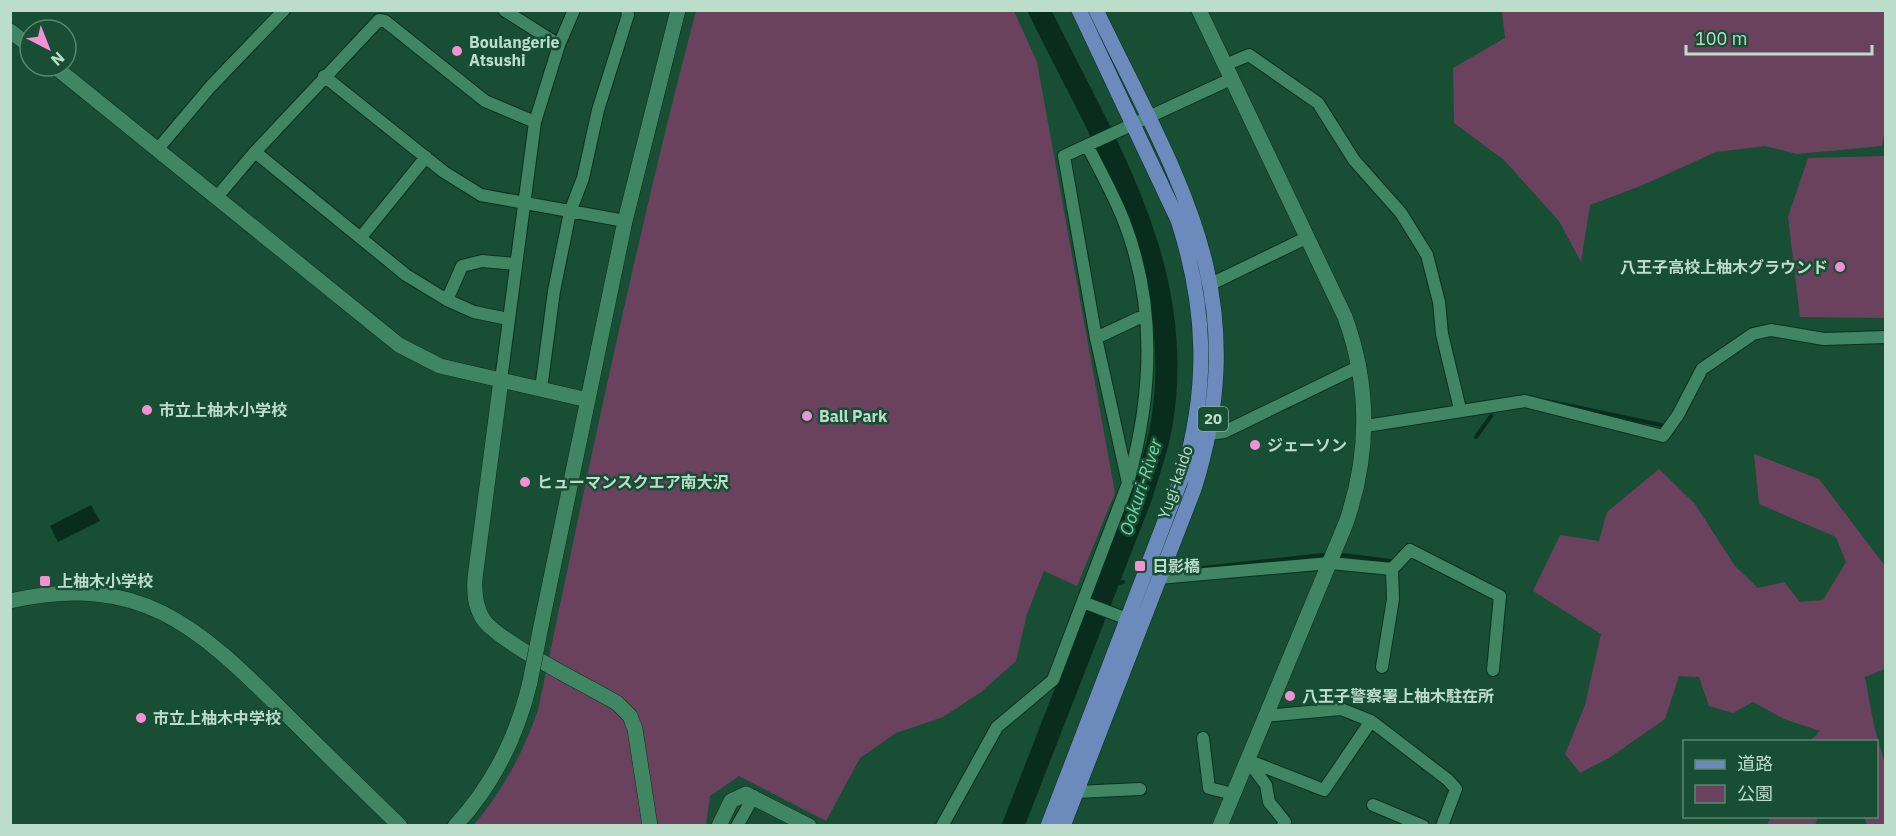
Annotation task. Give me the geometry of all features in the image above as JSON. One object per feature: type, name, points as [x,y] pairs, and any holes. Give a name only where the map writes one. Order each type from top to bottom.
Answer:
[{"type":"main road","name":"Yugi-kaido","points":[[1048,825],[1135,622],[1159,578],[1194,489],[1210,434],[1218,364],[1211,284],[1193,217],[1080,10]]},
{"type":"main road","name":"Yugi-kaido","points":[[1063,825],[1135,622],[1191,447],[1200,394],[1201,338],[1198,301],[1188,253],[1140,120],[1096,10]]},
{"type":"street","points":[[157,150],[211,86],[284,10]]},
{"type":"street","points":[[504,10],[559,45]]},
{"type":"street","points":[[574,10],[559,45],[535,122],[522,205],[475,578],[476,603],[484,620],[495,631],[616,703],[630,716],[635,729],[650,825]]},
{"type":"street","points":[[541,389],[554,291],[570,212],[583,178],[598,110],[628,15],[627,10]]},
{"type":"street","points":[[455,825],[482,795],[498,769],[522,713],[625,221],[678,10]]},
{"type":"street","points":[[1199,10],[1345,317],[1360,366],[1366,426],[1357,488],[1330,563],[1220,825]]},
{"type":"street","points":[[216,198],[324,76],[379,20],[385,21],[485,101],[535,122]]},
{"type":"street","points":[[1128,483],[1096,338],[1064,156],[1115,133],[1228,72],[1249,55],[1308,95],[1330,119],[1354,159],[1401,213],[1427,255],[1432,271],[1442,334],[1460,409]]},
{"type":"street","points":[[324,76],[467,189],[490,198],[522,205],[625,221]]},
{"type":"street","points":[[69,78],[399,345],[440,366],[588,400]]},
{"type":"street","points":[[942,825],[997,727],[1053,680],[1128,483],[1147,395],[1149,365],[1145,315],[1136,263],[1125,224],[1090,145]]},
{"type":"street","points":[[255,152],[406,275],[447,300],[474,312],[508,319]]},
{"type":"street","points":[[361,237],[426,157]]},
{"type":"street","points":[[1211,284],[1308,237]]},
{"type":"street","points":[[447,300],[462,266],[482,261],[515,264]]},
{"type":"street","points":[[1096,338],[1145,315]]},
{"type":"street","points":[[1366,426],[1460,409],[1525,401],[1663,436],[1678,415],[1702,369],[1753,334],[1771,330],[1824,339],[1886,337]]},
{"type":"street","points":[[1210,434],[1224,432],[1360,366]]},
{"type":"street","points":[[1382,667],[1394,599],[1392,569],[1410,550],[1500,596],[1493,670]]},
{"type":"street","points":[[1159,578],[1330,563],[1392,569]]},
{"type":"street","points":[[10,601],[48,594],[108,595],[154,609],[186,625],[224,653],[400,825]]},
{"type":"street","points":[[1084,602],[1135,622]]},
{"type":"street","points":[[1265,716],[1341,709],[1371,722],[1448,780],[1456,789],[1442,825]]},
{"type":"street","points":[[1247,760],[1324,790],[1371,722]]},
{"type":"street","points":[[1203,738],[1209,788],[1233,794]]},
{"type":"street","points":[[1247,760],[1266,785],[1269,802],[1285,822],[1283,825]]},
{"type":"street","points":[[1076,792],[1140,789]]},
{"type":"street","points":[[719,825],[731,801],[741,794],[754,796],[809,825]]},
{"type":"street","points":[[737,825],[754,796]]},
{"type":"street","points":[[1373,804],[1423,825]]},
{"type":"green space","points":[[696,11],[1014,11],[1037,62],[1115,493],[1077,586],[1044,571],[1027,614],[1016,661],[981,692],[943,717],[896,733],[860,758],[826,821],[739,776],[710,796],[706,825],[473,826],[494,799],[511,771],[538,710],[632,272]]},
{"type":"green space","points":[[1502,11],[1885,11],[1886,124],[1882,146],[1797,154],[1765,146],[1716,152],[1643,185],[1590,205],[1581,262],[1559,221],[1504,160],[1454,123],[1453,68],[1505,38]]},
{"type":"green space","name":"八王子高校上柚木グラウンド","points":[[1885,156],[1885,318],[1800,317],[1788,217],[1808,158]]},
{"type":"green space","points":[[1754,454],[1819,479],[1885,566],[1885,669],[1865,677],[1874,726],[1885,763],[1885,825],[1867,825],[1864,818],[1878,818],[1878,740],[1811,740],[1820,731],[1784,719],[1753,702],[1733,713],[1709,706],[1699,677],[1679,676],[1665,719],[1609,758],[1580,773],[1565,754],[1585,705],[1601,634],[1533,591],[1560,535],[1599,541],[1607,512],[1659,469],[1695,504],[1735,566],[1758,588],[1784,582],[1800,602],[1823,600],[1846,562],[1836,537],[1759,504]]},
{"type":"green space","points":[[1770,818],[1818,818],[1815,825],[1767,825]]},
{"type":"shaded area","points":[[91,505],[100,521],[58,542],[50,526]]},
{"type":"waterway","name":"Ookuri-River","points":[[1013,826],[1140,500],[1160,432],[1167,365],[1162,311],[1151,259],[1134,208],[1113,158],[1039,10]]},
{"type":"waterway","points":[[1547,401],[1661,425]]},
{"type":"waterway","points":[[1476,437],[1491,416]]},
{"type":"waterway","points":[[1184,570],[1323,555]]},
{"type":"waterway","points":[[1343,555],[1390,561]]},
{"type":"waterway","points":[[1106,586],[1123,582]]},
{"type":"place","name":"Boulangerie Atsushi","points":[[457,51]]},
{"type":"place","name":"八王子高校上柚木グラウンド","points":[[1840,267]]},
{"type":"place","name":"市立上柚木小学校","points":[[147,410]]},
{"type":"place","name":"Ball Park","points":[[807,416]]},
{"type":"place","name":"ジェーソン","points":[[1255,445]]},
{"type":"place","name":"ヒューマンスクエア南大沢","points":[[525,482]]},
{"type":"place","name":"日影橋","points":[[1140,566]]},
{"type":"place","name":"上柚木小学校","points":[[45,581]]},
{"type":"place","name":"八王子警察署上柚木駐在所","points":[[1290,696]]},
{"type":"place","name":"市立上柚木中学校","points":[[141,718]]}]
